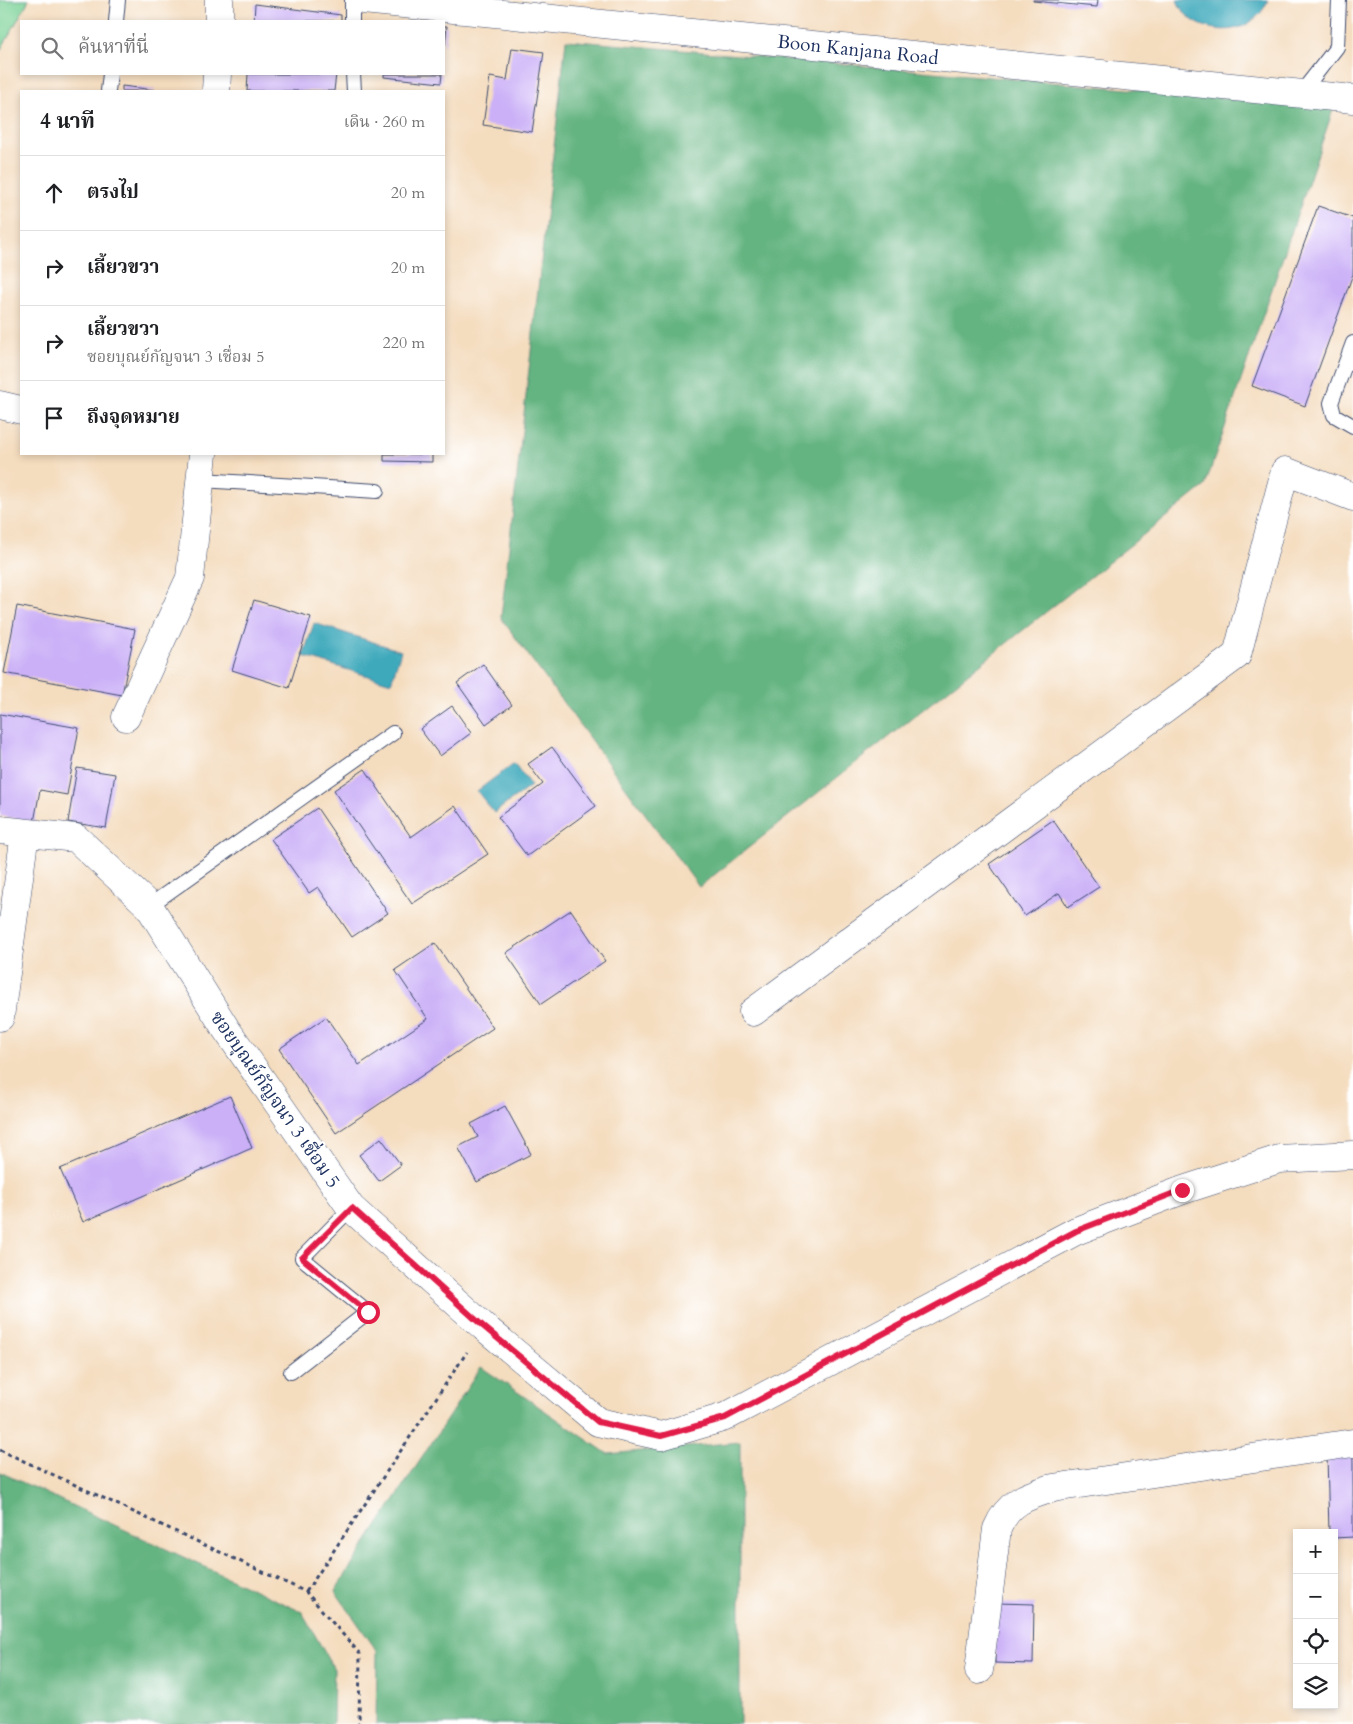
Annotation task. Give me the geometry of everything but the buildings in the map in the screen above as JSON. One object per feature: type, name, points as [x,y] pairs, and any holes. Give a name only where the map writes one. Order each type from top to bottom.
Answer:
[{"type":"street","points":[[219,20],[220,0]]},
{"type":"street","name":"Boon Kanjana Road","points":[[363,0],[1353,99]]},
{"type":"street","points":[[216,90],[217,75]]},
{"type":"street","points":[[0,405],[20,410]]},
{"type":"street","points":[[126,717],[190,578],[202,467]]},
{"type":"street","points":[[753,1012],[1237,655],[1285,471],[1353,497]]},
{"type":"street","points":[[0,1017],[13,831]]},
{"type":"street","name":"ซอยบุณย์กัญจนา 3 เชื่อม 5","points":[[13,831],[76,838],[149,906],[226,1028],[352,1208],[484,1327],[598,1422],[661,1436],[725,1418],[1076,1231],[1182,1190],[1279,1159],[1353,1155]]},
{"type":"street","points":[[979,1670],[997,1529],[1002,1516],[1028,1496],[1053,1488],[1353,1443]]},
{"type":"lane","points":[[116,20],[118,0]]},
{"type":"lane","points":[[352,0],[352,20]]},
{"type":"lane","points":[[1301,93],[1337,47],[1339,0]]},
{"type":"lane","points":[[108,90],[110,75]]},
{"type":"lane","points":[[353,75],[354,90]]},
{"type":"lane","points":[[1353,343],[1331,403],[1334,415],[1353,426]]},
{"type":"lane","points":[[202,467],[377,491]]},
{"type":"lane","points":[[149,906],[393,733]]},
{"type":"lane","points":[[291,1372],[368,1312],[302,1258],[352,1208]]},
{"type":"path","points":[[306,1592],[484,1327]]},
{"type":"path","points":[[0,1450],[306,1592],[360,1654],[358,1724]]},
{"type":"green space","points":[[0,0],[29,0],[0,51]]},
{"type":"green space","points":[[566,40],[1334,107],[1205,486],[699,887],[501,618]]},
{"type":"green space","points":[[481,1367],[608,1454],[740,1442],[740,1724],[376,1724],[377,1651],[335,1591]]},
{"type":"green space","points":[[0,1472],[302,1612],[334,1669],[333,1724],[0,1724]]},
{"type":"water","points":[[1177,0],[1268,0],[1263,10],[1252,21],[1229,30],[1207,27],[1197,23],[1182,9]]},
{"type":"water","points":[[314,623],[401,651],[391,683],[303,656]]},
{"type":"water","points":[[514,763],[531,786],[494,813],[477,791]]},
{"type":"route","points":[[368,1312],[302,1258],[352,1208],[484,1327],[598,1422],[661,1436],[725,1418],[1076,1231],[1182,1190]]}]
